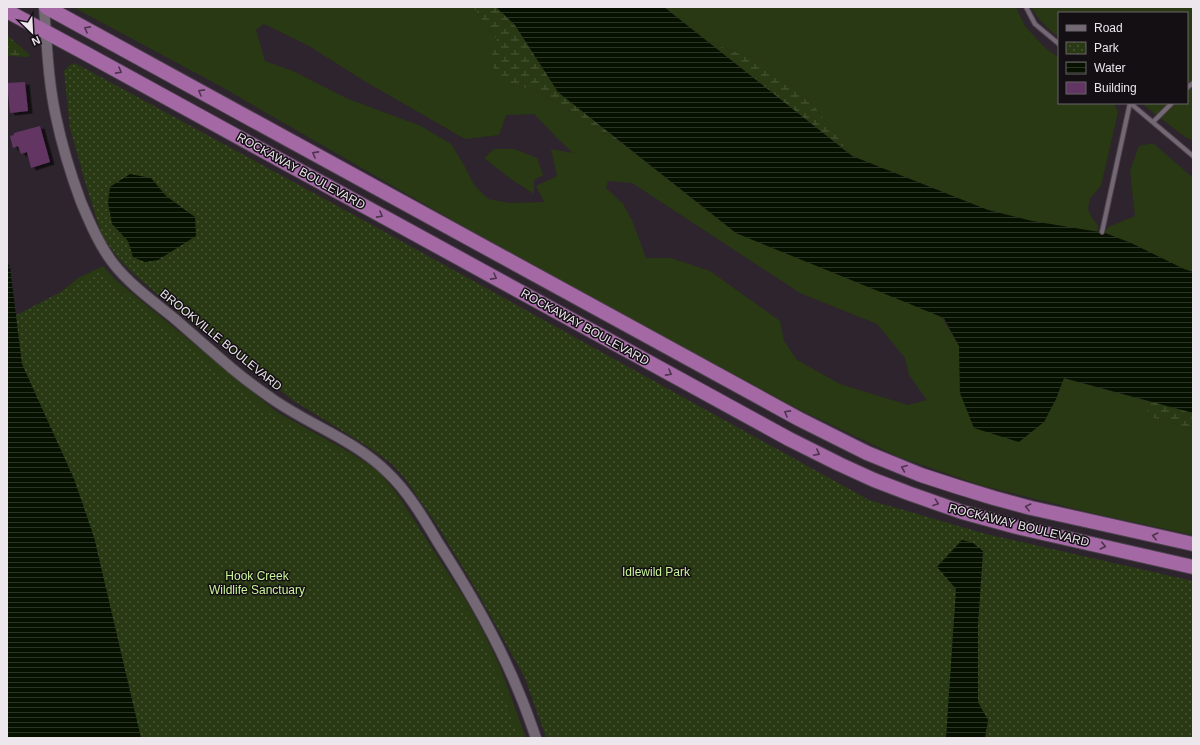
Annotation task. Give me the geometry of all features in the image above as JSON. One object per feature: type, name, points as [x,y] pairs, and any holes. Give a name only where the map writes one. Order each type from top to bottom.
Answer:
[{"type":"highway","name":"ROCKAWAY BOULEVARD","points":[[45,7],[799,420],[850,445],[921,475],[994,498],[1193,544]]},
{"type":"highway","name":"ROCKAWAY BOULEVARD","points":[[7,11],[789,439],[839,464],[908,493],[981,518],[1193,567]]},
{"type":"street","name":"BROOKVILLE BOULEVARD","points":[[45,7],[47,52],[54,105],[63,144],[83,207],[98,240],[112,262],[132,283],[246,380],[299,416],[363,452],[386,470],[398,483],[426,523],[472,598],[505,660],[520,694],[536,738]]},
{"type":"lane","points":[[1026,7],[1035,24],[1058,43]]},
{"type":"lane","points":[[1102,232],[1130,104]]},
{"type":"lane","points":[[1131,104],[1193,156]]},
{"type":"lane","points":[[1153,122],[1171,104]]},
{"type":"green space","points":[[73,7],[473,7],[497,40],[511,85],[536,90],[627,147],[736,233],[941,316],[959,346],[960,393],[1056,399],[1063,378],[1141,399],[1151,417],[1193,429],[1193,535],[1092,513],[980,485],[899,457],[794,407],[677,344],[438,212],[220,86]],"holes":[[[264,24],[309,46],[366,82],[465,139],[499,135],[506,115],[534,114],[573,153],[551,149],[557,176],[536,186],[544,202],[509,203],[488,199],[474,185],[451,144],[421,126],[346,98],[293,71],[265,61],[256,30]],[[608,181],[632,183],[800,293],[877,324],[905,358],[909,375],[927,400],[908,405],[840,384],[797,360],[784,341],[780,321],[710,271],[671,258],[646,258],[632,220],[623,204],[606,188]]]},
{"type":"green space","points":[[473,7],[496,7],[515,25],[558,92],[627,147],[536,90],[511,85],[489,63],[497,40]]},
{"type":"green space","points":[[664,7],[1016,7],[1025,26],[1044,47],[1058,57],[1058,104],[1114,104],[1118,112],[1101,186],[1090,198],[1088,209],[1098,226],[1097,232],[1032,221],[988,210],[852,156],[810,101],[761,61],[708,42]]},
{"type":"green space","points":[[1031,7],[1193,7],[1193,140],[1185,137],[1142,104],[1188,104],[1188,12],[1058,12],[1058,36],[1037,16]]},
{"type":"green space","points":[[7,35],[30,55],[28,57],[7,56]]},
{"type":"green space","points":[[708,42],[761,61],[810,101],[852,156]]},
{"type":"green space","name":"Idlewild Park","points":[[75,63],[365,221],[869,500],[986,534],[1193,581],[1193,738],[546,738],[525,678],[475,588],[439,528],[406,480],[392,464],[367,446],[294,401],[178,312],[119,259],[102,236],[70,128],[64,71],[70,65]]},
{"type":"green space","points":[[1153,143],[1193,178],[1193,272],[1131,243],[1105,233],[1108,227],[1135,216],[1130,171],[1139,146]]},
{"type":"green space","points":[[494,149],[514,149],[537,158],[543,175],[534,180],[534,194],[511,179],[484,158]]},
{"type":"green space","points":[[103,266],[116,280],[277,412],[351,453],[378,471],[396,492],[467,602],[501,669],[526,738],[512,738],[46,304],[78,278]]},
{"type":"green space","name":"Hook Creek Wildlife Sanctuary","points":[[99,272],[267,412],[376,472],[419,529],[486,648],[519,738],[134,738],[13,368],[7,320]]},
{"type":"green space","points":[[1141,399],[1193,412],[1193,429],[1151,417]]},
{"type":"water","points":[[496,7],[664,7],[852,156],[988,210],[1032,221],[1105,233],[1131,243],[1193,272],[1193,413],[1064,378],[1056,399],[1044,422],[1019,442],[974,428],[960,393],[959,346],[944,318],[736,233],[558,92],[515,25]]},
{"type":"water","points":[[130,174],[151,178],[166,196],[195,217],[196,236],[158,260],[145,262],[133,257],[128,241],[112,224],[108,203],[110,187]]},
{"type":"water","points":[[7,262],[10,267],[22,364],[74,479],[94,537],[141,738],[7,738]]},
{"type":"water","points":[[962,540],[973,543],[983,551],[978,625],[978,702],[988,720],[985,738],[946,738],[956,589],[937,567]]},
{"type":"building","points":[[25,82],[28,111],[10,113],[7,83]]},
{"type":"building","points":[[40,126],[50,162],[31,168],[27,152],[21,154],[18,146],[13,148],[10,136],[14,135],[14,133]]}]
